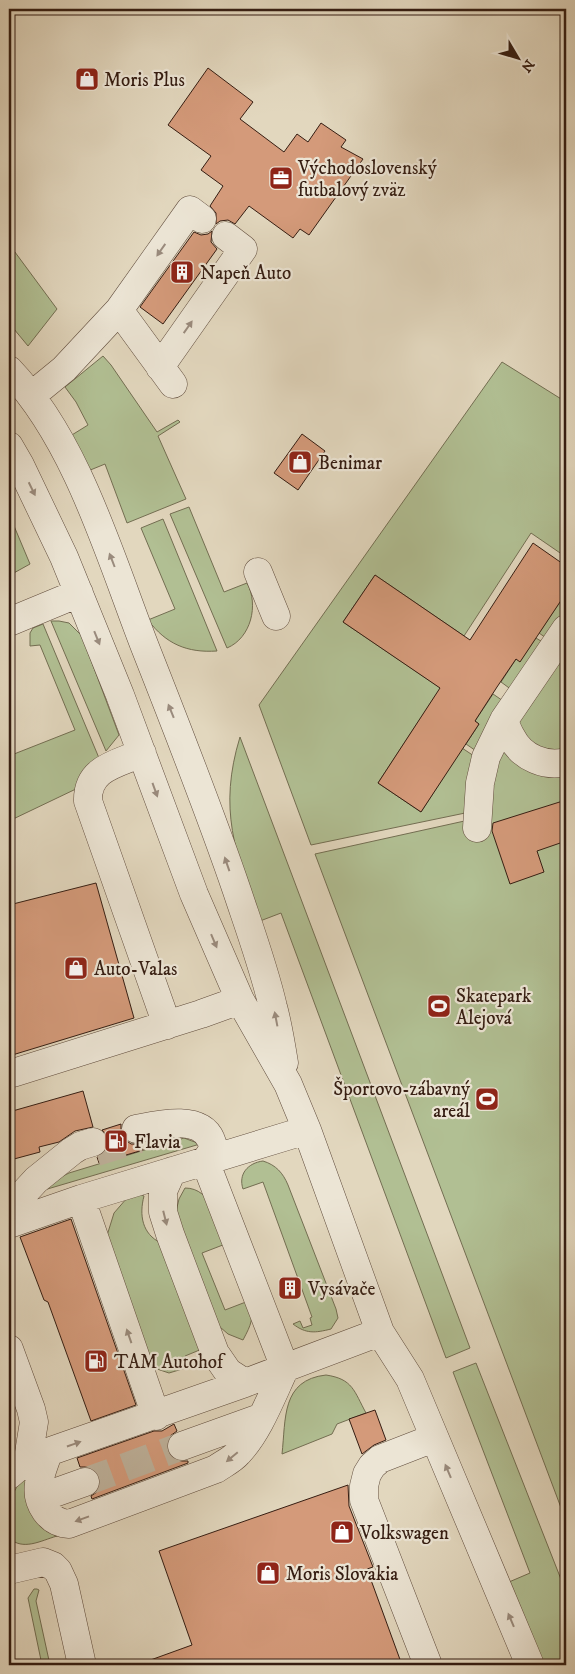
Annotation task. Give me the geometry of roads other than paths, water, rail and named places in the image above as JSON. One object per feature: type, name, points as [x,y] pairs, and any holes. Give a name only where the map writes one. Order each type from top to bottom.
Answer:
[{"type":"street","points":[[30,396],[64,369],[119,310],[190,210],[202,219]]},
{"type":"street","points":[[119,310],[166,376],[243,249],[226,236]]},
{"type":"street","points":[[9,370],[44,414],[71,461],[102,533],[183,740],[258,953],[273,1007],[288,1084]]},
{"type":"street","points":[[9,446],[20,464],[53,532],[79,593],[120,695],[194,894],[240,1000],[288,1084],[307,1130],[380,1332],[410,1379],[530,1665]]},
{"type":"street","points":[[258,572],[276,616]]},
{"type":"street","points":[[9,622],[79,593]]},
{"type":"street","points":[[477,828],[480,783],[485,761],[504,720],[566,628]]},
{"type":"street","points":[[504,720],[512,740],[526,754],[545,763],[556,764],[566,762]]},
{"type":"street","points":[[142,753],[106,768],[98,774],[91,782],[88,790],[88,801],[167,1025]]},
{"type":"street","points":[[13,1073],[240,1000]]},
{"type":"street","points":[[138,1134],[176,1123],[201,1128],[207,1133],[213,1144],[212,1153],[206,1161]]},
{"type":"street","points":[[10,1223],[81,1199],[307,1130]]},
{"type":"street","points":[[10,1223],[29,1186],[80,1146],[94,1148]]},
{"type":"street","points":[[9,1350],[34,1422],[28,1462],[39,1483],[43,1507],[53,1519],[61,1524],[69,1524],[216,1469],[238,1454],[247,1442],[285,1368],[206,1161]]},
{"type":"street","points":[[172,1171],[163,1191],[163,1212],[170,1234],[215,1353],[228,1372],[245,1383]]},
{"type":"street","points":[[81,1199],[156,1416]]},
{"type":"street","points":[[28,1462],[380,1332]]},
{"type":"street","points":[[182,1446],[260,1418]]},
{"type":"street","points":[[428,1665],[364,1500],[364,1486],[367,1474],[380,1459],[434,1438]]},
{"type":"street","points":[[40,1498],[86,1482]]},
{"type":"street","points":[[9,1570],[43,1562],[53,1566],[58,1572],[64,1584],[82,1665]]},
{"type":"tunnel","points":[[96,1152],[139,1139]]},
{"type":"tunnel","points":[[85,1482],[182,1446]]},
{"type":"place","name":"Moris Plus","points":[[87,79]]},
{"type":"place","name":"Východoslovenský futbalový zväz","points":[[281,178]]},
{"type":"place","name":"Napeň Auto","points":[[182,272]]},
{"type":"place","name":"Benimar","points":[[300,462]]},
{"type":"place","name":"Auto-Valas","points":[[76,968]]},
{"type":"place","name":"Skatepark Alejová","points":[[439,1006]]},
{"type":"place","name":"Športovo-zábavný areál","points":[[487,1099]]},
{"type":"place","name":"Flavia","points":[[116,1141]]},
{"type":"place","name":"Vysávače","points":[[290,1288]]},
{"type":"place","name":"TAM Autohof","points":[[96,1361]]},
{"type":"place","name":"Volkswagen","points":[[342,1532]]},
{"type":"place","name":"Moris Slovakia","points":[[268,1573]]}]
